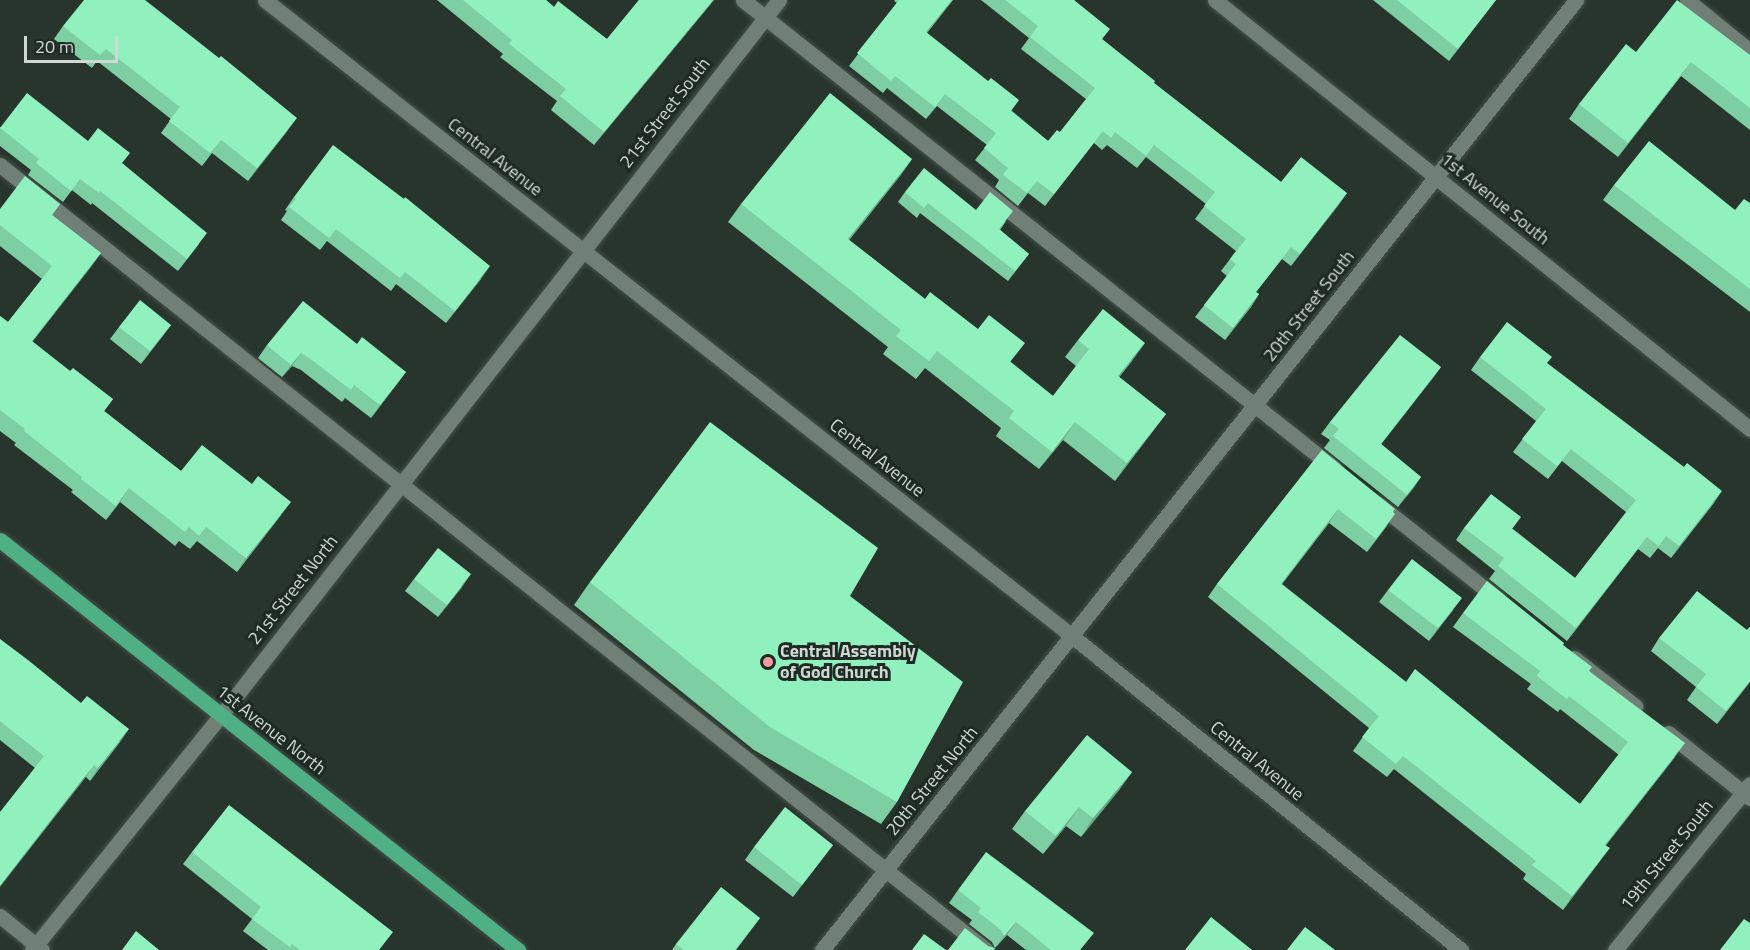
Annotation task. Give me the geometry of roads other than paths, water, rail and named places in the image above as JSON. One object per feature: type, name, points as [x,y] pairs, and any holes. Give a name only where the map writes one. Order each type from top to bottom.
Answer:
[{"type":"main road","name":"1st Avenue North","points":[[0,540],[519,950]]},
{"type":"street","name":"Central Avenue","points":[[265,0],[1072,636],[1461,950]]},
{"type":"street","points":[[743,0],[1348,480]]},
{"type":"street","name":"21st Street South","points":[[581,250],[779,0]]},
{"type":"street","name":"1st Avenue South","points":[[1215,0],[1750,429]]},
{"type":"street","name":"20th Street South","points":[[1072,636],[1576,0]]},
{"type":"street","points":[[1688,0],[1750,51]]},
{"type":"street","points":[[0,165],[986,950]]},
{"type":"street","name":"21st Street North","points":[[37,948],[221,715],[581,250]]},
{"type":"street","points":[[1367,495],[1508,606]]},
{"type":"street","name":"20th Street North","points":[[822,950],[1072,636]]},
{"type":"street","points":[[1565,651],[1654,722],[1748,791]]},
{"type":"street","name":"19th Street South","points":[[1615,950],[1748,791]]},
{"type":"street","points":[[0,916],[37,948]]},
{"type":"place","name":"Central Assembly of God Church","points":[[768,662]]}]
